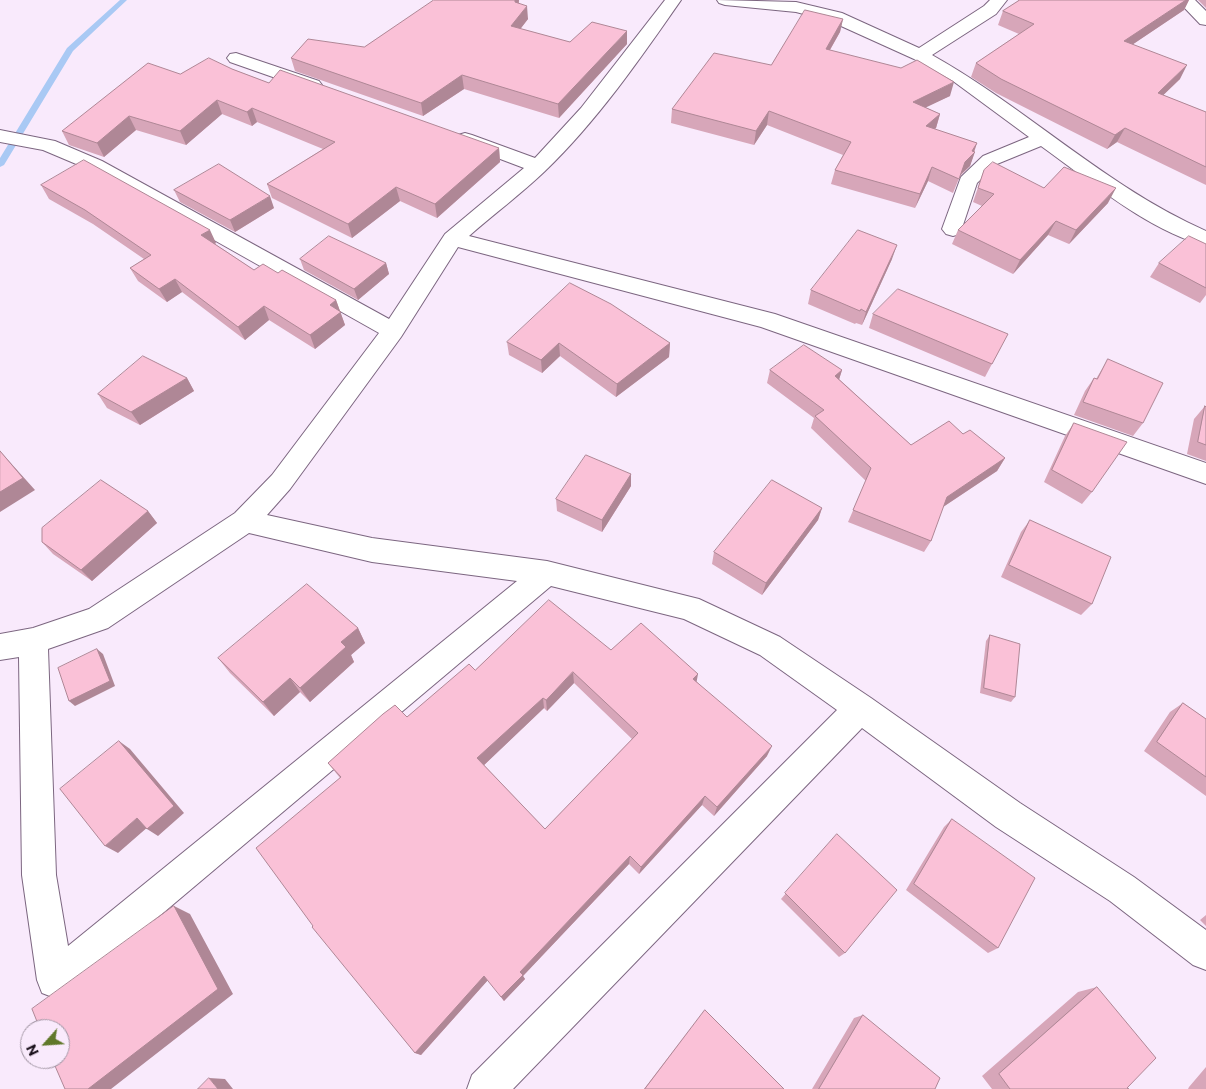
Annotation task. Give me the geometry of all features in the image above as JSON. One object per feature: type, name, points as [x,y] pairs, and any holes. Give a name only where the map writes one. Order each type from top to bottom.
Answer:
[{"type":"street","points":[[0,647],[33,641],[98,619],[245,521],[281,482],[393,331],[453,239],[538,166],[588,112],[640,46],[673,0]]},
{"type":"street","points":[[725,0],[796,7],[836,17],[920,55],[959,77],[1114,189],[1165,221],[1206,239]]},
{"type":"street","points":[[920,55],[990,10],[999,0]]},
{"type":"street","points":[[1185,0],[1206,20]]},
{"type":"street","points":[[236,58],[327,90]]},
{"type":"street","points":[[445,132],[538,166]]},
{"type":"street","points":[[0,136],[48,145],[95,165],[393,331]]},
{"type":"street","points":[[953,229],[968,181],[990,160],[1043,138]]},
{"type":"street","points":[[453,239],[767,320],[1206,474]]},
{"type":"street","points":[[245,521],[372,550],[547,572],[689,608],[770,646],[860,708],[1008,815],[1122,889],[1206,952]]},
{"type":"street","points":[[33,641],[39,875],[56,980],[547,572]]},
{"type":"street","points":[[486,1089],[860,708]]},
{"type":"building","points":[[434,0],[515,0],[515,2],[527,6],[511,26],[570,42],[592,22],[627,31],[558,104],[462,75],[421,103],[291,58],[308,39],[364,47]]},
{"type":"building","points":[[1020,0],[1186,0],[1124,41],[1187,65],[1158,93],[1206,112],[1206,167],[1125,128],[1115,135],[1001,79],[976,63],[1034,24],[1003,11]]},
{"type":"building","points":[[805,10],[843,19],[826,49],[901,68],[917,60],[954,82],[913,102],[940,114],[926,126],[977,143],[972,151],[975,152],[965,162],[959,179],[932,167],[920,194],[835,170],[851,142],[769,111],[756,131],[672,109],[714,53],[771,65]]},
{"type":"building","points":[[209,58],[269,83],[280,70],[499,148],[435,204],[396,187],[348,224],[267,184],[335,142],[252,108],[247,112],[217,100],[180,131],[129,116],[97,143],[62,131],[148,63],[180,74]]},
{"type":"building","points":[[84,160],[210,230],[201,235],[254,270],[263,264],[278,273],[282,270],[336,300],[330,305],[341,312],[310,335],[264,306],[238,327],[175,279],[159,289],[130,268],[151,255],[85,210],[41,185]]},
{"type":"building","points":[[993,162],[1044,188],[1064,167],[1116,188],[1076,230],[1056,221],[1020,260],[958,230],[994,194],[978,188],[984,170]]},
{"type":"building","points":[[219,164],[270,196],[230,220],[174,190]]},
{"type":"building","points":[[858,230],[897,245],[866,312],[811,290]]},
{"type":"building","points":[[329,236],[386,263],[354,289],[300,259]]},
{"type":"building","points":[[1189,236],[1206,244],[1206,288],[1159,263]]},
{"type":"building","points":[[570,283],[611,304],[670,343],[617,384],[559,343],[541,360],[507,342]]},
{"type":"building","points":[[898,289],[1008,334],[992,364],[873,314]]},
{"type":"building","points":[[804,345],[842,370],[835,376],[911,445],[949,421],[963,434],[970,430],[1005,458],[947,497],[931,541],[853,510],[871,468],[815,416],[824,410],[770,370]]},
{"type":"building","points":[[143,356],[187,378],[131,412],[98,394]]},
{"type":"building","points":[[1108,359],[1163,383],[1143,423],[1083,402],[1094,378],[1097,379]]},
{"type":"building","points":[[1206,407],[1206,445],[1198,442]]},
{"type":"building","points":[[1074,423],[1127,442],[1092,492],[1052,470]]},
{"type":"building","points":[[0,451],[23,478],[0,492]]},
{"type":"building","points":[[586,455],[631,474],[602,520],[556,499]]},
{"type":"building","points":[[101,480],[148,511],[81,570],[42,542],[42,528]]},
{"type":"building","points":[[772,480],[822,508],[766,583],[714,552]]},
{"type":"building","points":[[1030,520],[1111,557],[1092,604],[1009,565]]},
{"type":"building","points":[[307,584],[358,628],[341,642],[346,647],[300,688],[290,678],[263,702],[218,658]]},
{"type":"building","points":[[549,600],[611,650],[641,623],[698,674],[693,679],[772,746],[717,807],[705,796],[641,867],[630,856],[520,972],[523,975],[501,997],[484,976],[415,1053],[312,927],[256,848],[341,777],[328,763],[383,714],[395,705],[407,717],[469,664],[475,670]],"holes":[[[573,672],[638,733],[545,829],[477,758],[543,698],[546,700]]]},
{"type":"building","points":[[990,635],[1020,644],[1015,697],[984,688]]},
{"type":"building","points":[[97,649],[110,681],[69,701],[58,668]]},
{"type":"building","points":[[1183,703],[1206,719],[1206,777],[1157,742]]},
{"type":"building","points":[[119,741],[174,806],[147,829],[137,818],[105,846],[60,789]]},
{"type":"building","points":[[952,819],[1035,878],[998,948],[914,884]]},
{"type":"building","points":[[837,834],[897,890],[845,953],[785,893]]},
{"type":"building","points":[[174,906],[218,989],[88,1089],[65,1089],[56,1069],[70,1069],[70,1019],[36,1019],[32,1009]]},
{"type":"building","points":[[1097,987],[1156,1058],[1127,1088],[1129,1089],[1010,1089],[999,1074]]},
{"type":"building","points":[[705,1010],[784,1089],[645,1089]]},
{"type":"building","points":[[863,1015],[940,1078],[935,1089],[819,1089]]},
{"type":"building","points":[[209,1078],[218,1089],[198,1089]]},
{"type":"waterway","points":[[0,165],[70,50],[124,0]]}]
